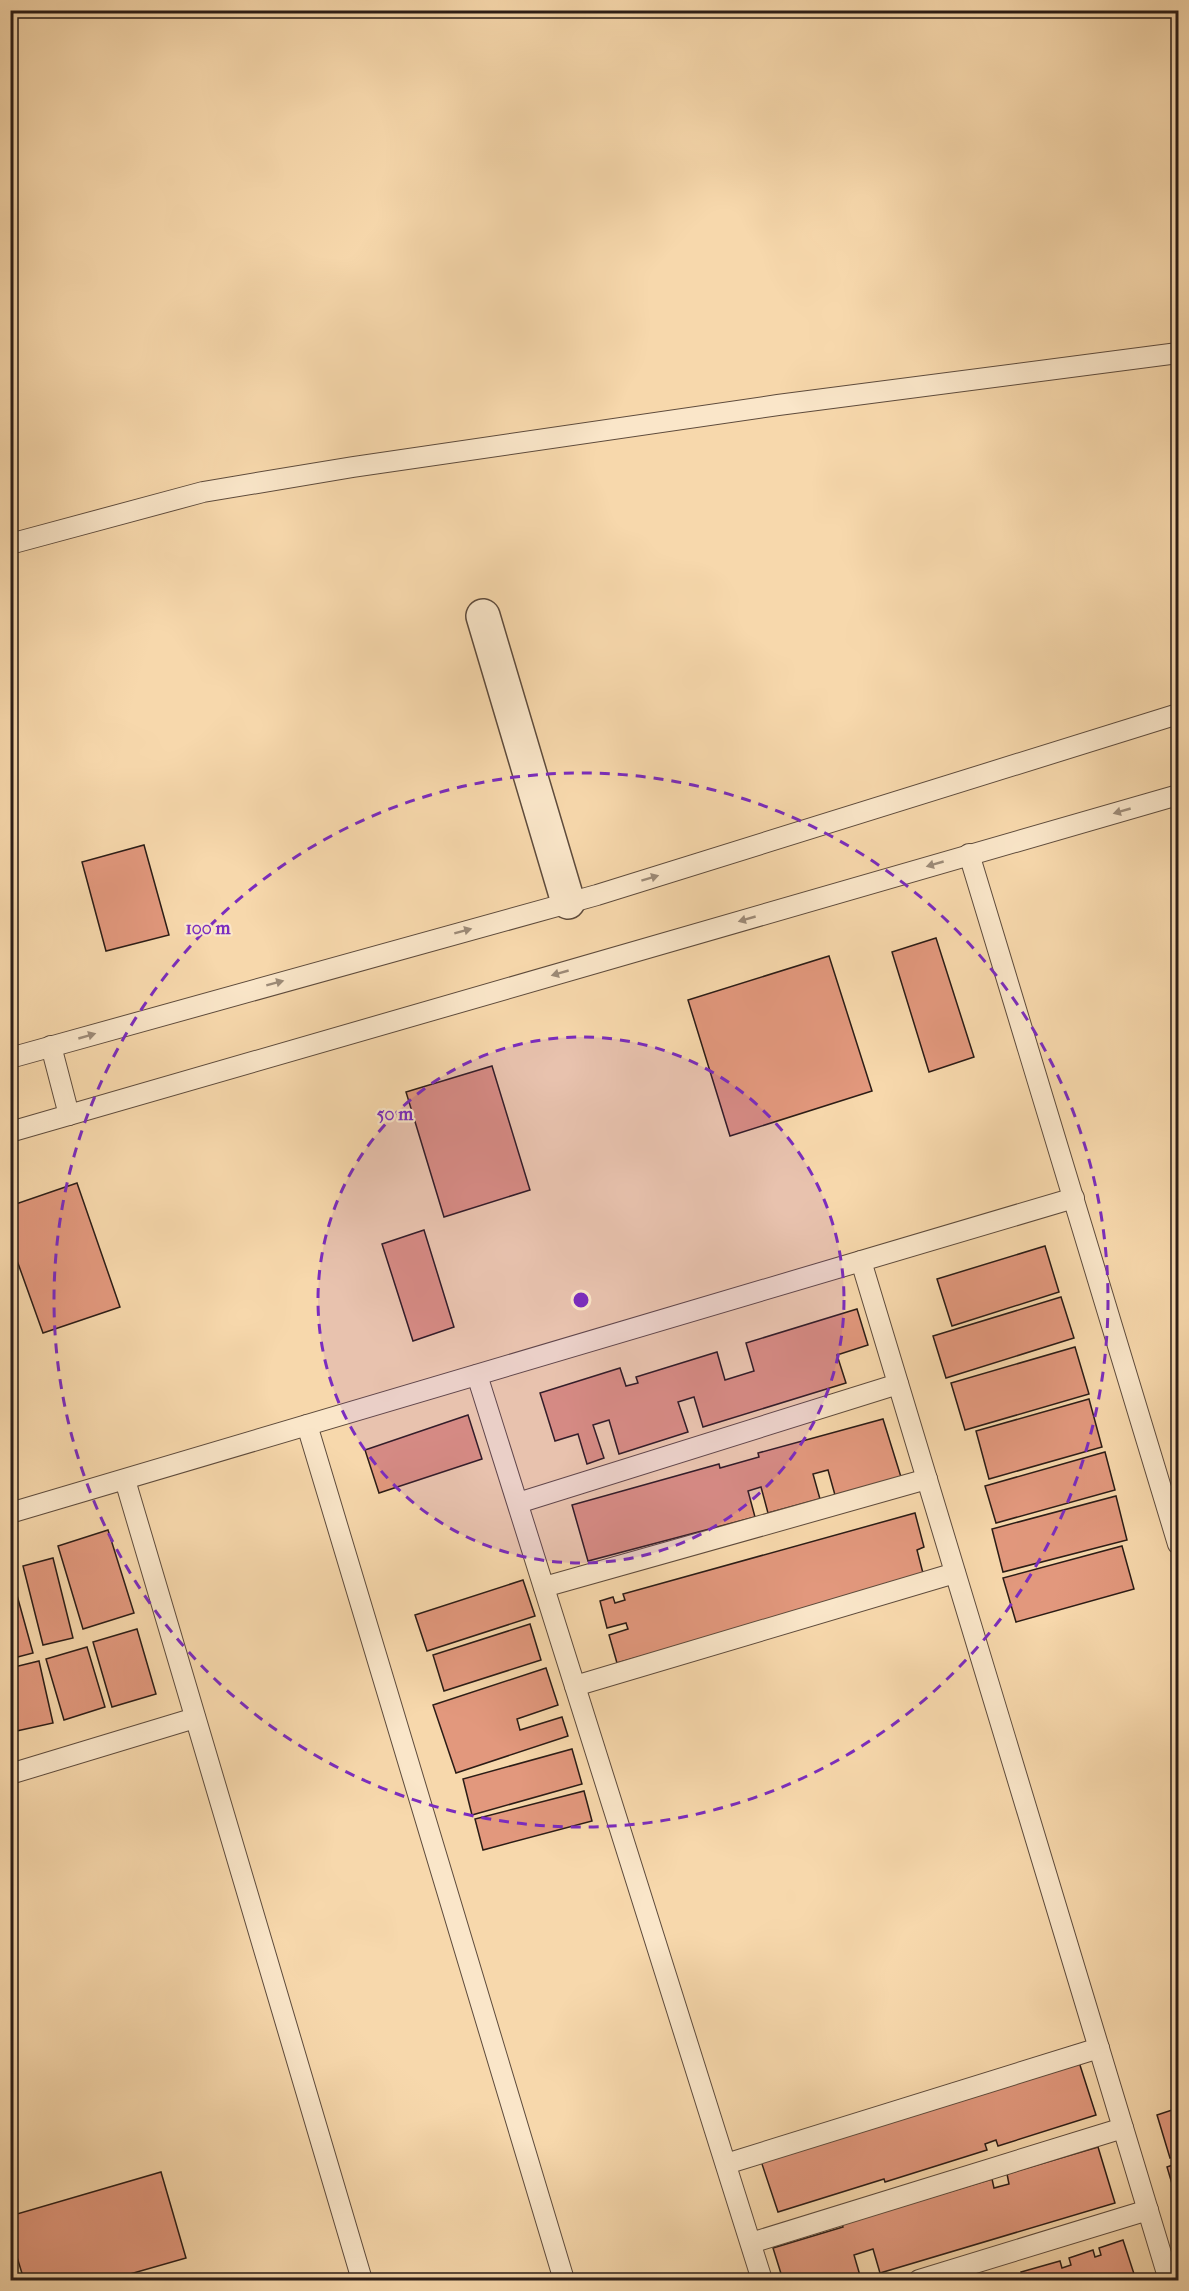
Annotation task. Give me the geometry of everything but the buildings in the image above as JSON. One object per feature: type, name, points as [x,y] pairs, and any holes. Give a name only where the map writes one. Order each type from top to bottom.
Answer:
[{"type":"street","points":[[483,616],[568,902]]},
{"type":"lane","points":[[10,544],[203,492],[353,467],[778,405],[1179,353]]},
{"type":"lane","points":[[10,1058],[568,902],[1179,714]]},
{"type":"lane","points":[[10,1132],[1179,795]]},
{"type":"lane","points":[[969,855],[1179,1544]]},
{"type":"lane","points":[[51,1046],[69,1115]]},
{"type":"lane","points":[[10,1513],[1074,1198]]},
{"type":"lane","points":[[861,1261],[1169,2280]]},
{"type":"lane","points":[[477,1375],[762,2280]]},
{"type":"lane","points":[[518,1503],[898,1384]]},
{"type":"lane","points":[[307,1425],[564,2280]]},
{"type":"lane","points":[[544,1587],[927,1479]]},
{"type":"lane","points":[[124,1480],[362,2280]]},
{"type":"lane","points":[[575,1686],[955,1573]]},
{"type":"lane","points":[[10,1774],[195,1718]]},
{"type":"lane","points":[[726,2164],[1099,2048]]},
{"type":"lane","points":[[751,2243],[1123,2128]]},
{"type":"lane","points":[[919,2280],[1148,2210]]}]
